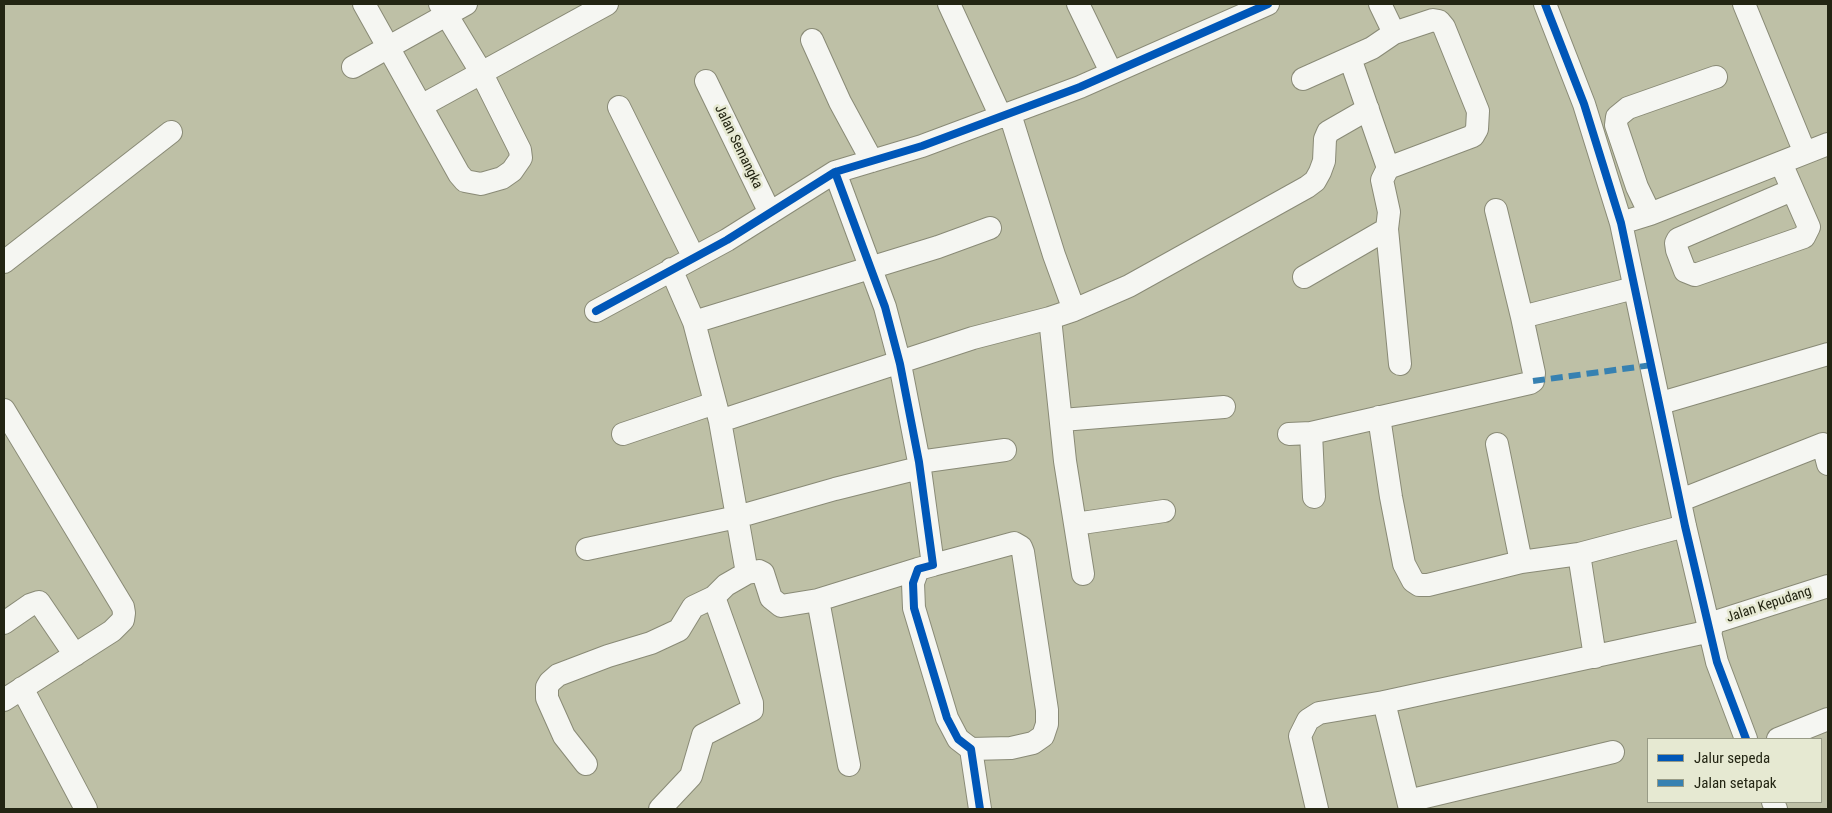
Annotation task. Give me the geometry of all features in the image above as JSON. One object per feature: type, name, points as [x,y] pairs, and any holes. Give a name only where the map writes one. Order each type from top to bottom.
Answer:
[{"type":"street","points":[[364,4],[465,181],[481,184],[502,178],[518,164],[520,150],[482,72],[443,9]]},
{"type":"street","points":[[353,67],[388,48],[443,9],[466,4]]},
{"type":"street","points":[[421,106],[607,4]]},
{"type":"street","points":[[948,4],[1006,115],[1074,310]]},
{"type":"street","points":[[1078,4],[1111,72]]},
{"type":"street","points":[[596,311],[694,258],[835,172],[1006,115],[1080,87],[1268,4]]},
{"type":"street","points":[[1380,4],[1394,33]]},
{"type":"street","points":[[1546,4],[1584,104],[1621,223],[1661,403],[1685,526],[1718,662],[1746,738]]},
{"type":"street","points":[[1744,4],[1805,154]]},
{"type":"street","points":[[1304,79],[1372,48],[1394,33],[1433,20],[1439,21],[1444,27],[1480,118],[1473,136],[1388,168],[1382,180],[1390,212],[1387,229],[1400,364]]},
{"type":"street","points":[[812,40],[840,102],[872,161]]},
{"type":"street","points":[[1350,58],[1388,168]]},
{"type":"street","points":[[1650,214],[1637,187],[1616,124],[1617,117],[1628,108],[1716,77]]},
{"type":"street","name":"Jalan Semangka","points":[[706,82],[770,213]]},
{"type":"street","points":[[619,107],[694,258]]},
{"type":"street","points":[[623,434],[809,391],[900,364],[973,338],[1074,310],[1129,286],[1316,181],[1324,161],[1325,139],[1328,132],[1368,109]]},
{"type":"street","points":[[4,262],[171,132]]},
{"type":"street","points":[[1621,223],[1650,214],[1828,144]]},
{"type":"street","points":[[1781,163],[1809,227],[1804,236],[1695,275],[1685,271],[1677,250],[1676,243],[1678,239],[1792,190]]},
{"type":"street","points":[[586,764],[564,736],[547,698],[547,687],[550,682],[558,675],[679,630],[693,608],[714,597],[726,585],[747,573],[759,571],[762,573],[771,598],[781,606],[818,600],[925,567],[1014,543],[1021,547],[1023,552],[1047,710],[1047,724],[1044,736],[1032,743],[1011,748],[971,748],[958,739],[947,718],[914,608],[914,583],[925,567],[919,465],[900,364],[885,306],[835,172]]},
{"type":"street","points":[[1314,497],[1300,433],[1379,417],[1533,381],[1534,374],[1522,317],[1496,210]]},
{"type":"street","points":[[694,322],[870,268],[990,228]]},
{"type":"street","points":[[1304,277],[1387,229]]},
{"type":"street","points":[[671,269],[694,322],[718,412],[747,573]]},
{"type":"street","points":[[1522,317],[1634,288]]},
{"type":"street","points":[[1050,318],[1065,461],[1083,574]]},
{"type":"street","points":[[1661,403],[1828,354]]},
{"type":"street","points":[[1062,420],[1224,407]]},
{"type":"street","points":[[4,410],[123,607],[123,620],[119,626],[13,694],[86,809]]},
{"type":"street","points":[[1379,417],[1390,497],[1404,564],[1413,581],[1419,584],[1428,585],[1521,562],[1579,554],[1685,526]]},
{"type":"street","points":[[1497,444],[1521,562]]},
{"type":"street","points":[[586,549],[737,517],[919,465],[1005,450]]},
{"type":"street","points":[[1681,500],[1826,450]]},
{"type":"street","points":[[1075,524],[1164,511]]},
{"type":"street","points":[[1579,554],[1595,657]]},
{"type":"street","name":"Jalan Kepudang","points":[[1317,809],[1300,736],[1308,720],[1319,713],[1384,702],[1595,657],[1710,627],[1828,586]]},
{"type":"street","points":[[660,809],[691,776],[703,735],[752,710],[752,703],[714,597]]},
{"type":"street","points":[[818,600],[849,765]]},
{"type":"street","points":[[4,623],[30,605],[40,602],[74,655]]},
{"type":"street","points":[[1384,702],[1409,805],[1613,752]]},
{"type":"street","points":[[1780,738],[1828,719]]},
{"type":"street","points":[[971,748],[980,809]]},
{"type":"marked path","points":[[1533,381],[1652,365]]},
{"type":"cycle path","points":[[596,311],[727,240],[835,172],[922,146],[1080,87],[1268,4]]},
{"type":"cycle path","points":[[1545,4],[1584,104],[1621,223],[1685,526],[1717,662],[1746,738]]},
{"type":"cycle path","points":[[835,172],[885,307],[900,364],[919,462],[933,565],[918,569],[913,583],[914,608],[947,718],[958,739],[971,749],[980,809]]}]
